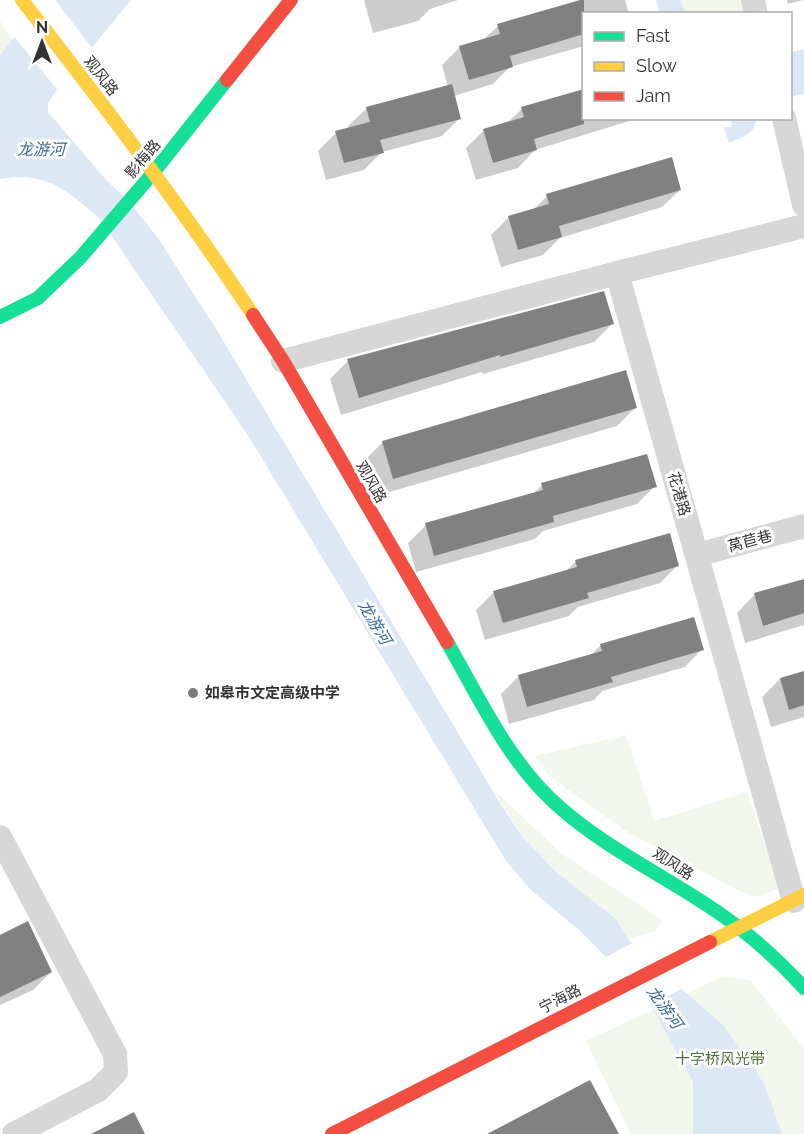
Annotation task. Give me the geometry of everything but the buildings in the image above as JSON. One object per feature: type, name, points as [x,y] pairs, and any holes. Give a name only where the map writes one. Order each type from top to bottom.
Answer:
[{"type":"street","name":"观风路","points":[[22,0],[131,141],[217,261],[283,361],[506,744],[533,781],[594,834],[740,926],[771,951],[804,988]]},
{"type":"street","name":"影梅路","points":[[0,317],[38,298],[80,258],[153,173],[291,0]]},
{"type":"street","points":[[784,120],[804,205]]},
{"type":"street","points":[[283,361],[804,226]]},
{"type":"street","name":"花港路","points":[[617,273],[697,555],[799,898]]},
{"type":"street","name":"莴苣巷","points":[[697,555],[804,526]]},
{"type":"street","points":[[0,837],[115,1054],[116,1072],[98,1090],[14,1134]]},
{"type":"street","name":"宁海路","points":[[332,1134],[799,898]]},
{"type":"green space","points":[[680,0],[741,0],[745,12],[686,12]]},
{"type":"green space","points":[[0,21],[13,41],[0,55]]},
{"type":"green space","points":[[626,735],[654,821],[747,792],[780,888],[757,897],[739,891],[626,831],[549,776],[535,756]]},
{"type":"green space","points":[[492,788],[562,854],[662,920],[655,931],[628,939],[615,918],[556,872],[523,837]]},
{"type":"green space","name":"十字桥风光带","points":[[724,976],[750,980],[804,1048],[804,1134],[631,1134],[586,1041]]},
{"type":"water","name":"龙游河","points":[[44,0],[131,0],[55,92],[48,103],[48,112],[107,181],[127,199],[158,238],[218,332],[503,808],[523,837],[556,872],[615,918],[628,939],[647,959],[722,1024],[753,1065],[766,1088],[782,1134],[693,1134],[693,1082],[647,998],[580,931],[531,890],[506,861],[249,437],[100,219],[66,191],[44,180],[16,177],[0,179],[0,55]]},
{"type":"water","points":[[656,0],[680,0],[686,12],[660,12]]},
{"type":"water","points":[[804,49],[804,94],[792,97],[792,52]]},
{"type":"water","points":[[730,120],[756,120],[750,132],[729,143],[724,128],[732,126]]},
{"type":"pier","points":[[40,0],[55,0],[93,49],[59,92],[13,35]]},
{"type":"pier","points":[[635,942],[685,987],[648,1006],[628,982],[602,959]]},
{"type":"traffic: fast","points":[[0,317],[38,298],[80,258],[153,173],[227,80]]},
{"type":"traffic: fast","points":[[447,642],[508,748],[539,787],[556,804],[610,845],[721,914],[770,954],[804,988]]},
{"type":"traffic: slow","points":[[22,0],[169,195],[253,315]]},
{"type":"traffic: slow","points":[[710,942],[804,895]]},
{"type":"traffic: jam","points":[[227,80],[291,0]]},
{"type":"traffic: jam","points":[[253,315],[283,361],[447,642]]},
{"type":"traffic: jam","points":[[332,1134],[710,942]]},
{"type":"place","name":"如皋市文定高级中学","points":[[193,693]]}]
